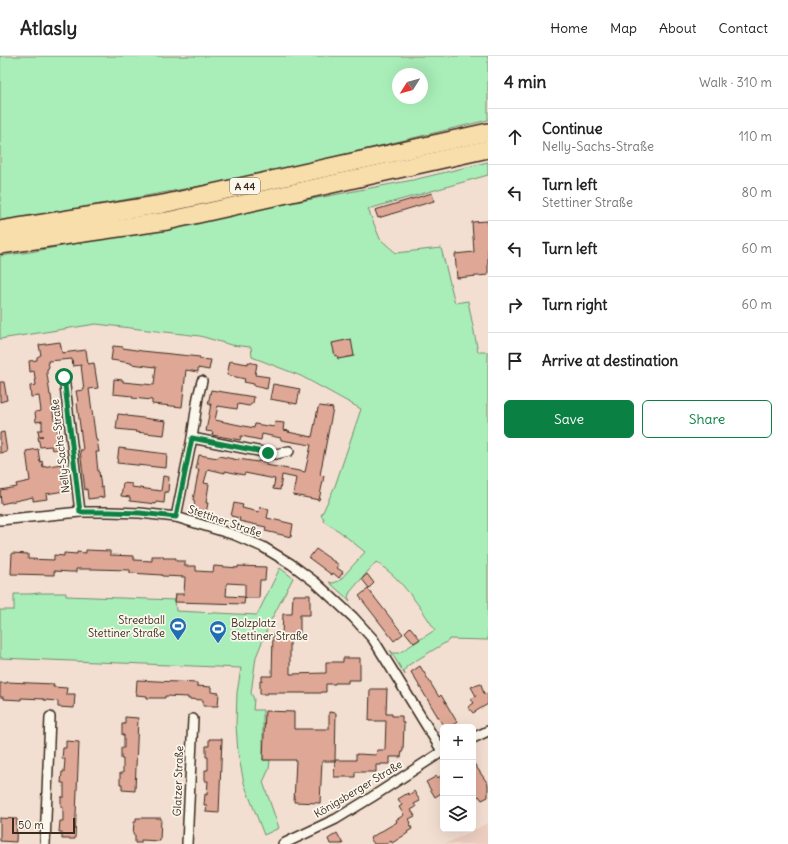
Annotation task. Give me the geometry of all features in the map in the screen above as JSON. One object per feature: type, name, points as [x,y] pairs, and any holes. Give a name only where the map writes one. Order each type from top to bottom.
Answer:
[{"type":"highway","name":"A 44","points":[[0,230],[163,204],[488,132]]},
{"type":"highway","name":"A 44","points":[[0,245],[167,221],[488,149]]},
{"type":"street","name":"Nelly-Sachs-Straße","points":[[64,377],[80,512]]},
{"type":"street","points":[[176,517],[202,381]]},
{"type":"street","points":[[192,438],[268,453],[276,454],[288,451]]},
{"type":"street","name":"Stettiner Straße","points":[[0,520],[80,512],[140,513],[176,517],[235,535],[263,547],[291,564],[315,582],[373,639],[440,748]]},
{"type":"street","points":[[45,844],[50,717]]},
{"type":"street","name":"Glatzer Straße","points":[[188,844],[193,719]]},
{"type":"street","points":[[476,737],[488,731]]},
{"type":"street","name":"Königsberger Straße","points":[[283,844],[336,819],[440,752]]},
{"type":"shaded area","points":[[488,823],[488,844],[445,844],[470,832],[476,832],[476,829]]},
{"type":"green space","points":[[0,56],[488,56],[488,120],[250,177],[24,218],[0,221]]},
{"type":"green space","points":[[488,162],[488,175],[368,209],[380,239],[396,253],[441,248],[455,303],[468,301],[478,352],[488,352],[488,640],[449,639],[407,666],[404,671],[405,675],[390,650],[393,653],[399,653],[435,630],[407,590],[394,576],[376,562],[350,592],[348,597],[350,601],[329,582],[333,583],[339,581],[365,552],[339,531],[323,521],[324,518],[321,516],[335,486],[361,409],[301,376],[252,357],[251,347],[231,345],[200,336],[96,324],[0,339],[0,256],[30,252],[413,180]]},
{"type":"green space","points":[[280,568],[293,578],[270,622],[256,657],[251,693],[254,699],[253,710],[263,710],[263,760],[270,760],[269,769],[263,782],[279,828],[264,835],[244,783],[238,753],[236,725],[237,693],[241,668],[0,658],[0,610],[14,610],[14,594],[66,593],[66,596],[175,600],[176,611],[257,615]]},
{"type":"building","points":[[432,193],[434,201],[378,218],[375,210]]},
{"type":"building","points":[[488,221],[488,275],[457,278],[455,254],[474,252],[472,222]]},
{"type":"building","points":[[351,339],[354,356],[338,359],[337,355],[335,356],[332,343]]},
{"type":"building","points":[[60,342],[62,353],[86,350],[88,364],[94,363],[98,388],[89,389],[99,452],[96,452],[98,472],[101,488],[103,487],[104,497],[88,499],[87,489],[85,490],[80,450],[83,450],[76,391],[84,390],[81,365],[73,366],[72,359],[48,361],[49,367],[47,369],[47,374],[54,420],[57,428],[59,449],[52,450],[51,446],[40,447],[38,437],[43,436],[39,436],[38,430],[42,430],[42,421],[36,422],[35,412],[41,411],[39,396],[31,397],[30,386],[36,385],[34,371],[30,372],[29,361],[37,360],[37,357],[41,355],[39,345]]},
{"type":"building","points":[[113,346],[142,351],[200,357],[199,359],[211,360],[209,370],[198,368],[198,372],[186,370],[182,407],[152,404],[152,400],[113,394],[114,379],[123,380],[123,382],[154,385],[156,367],[111,360]]},
{"type":"building","points":[[230,361],[257,364],[255,375],[269,377],[267,389],[244,382],[245,379],[227,375]]},
{"type":"building","points":[[0,382],[4,382],[7,400],[0,402]]},
{"type":"building","points":[[273,384],[300,389],[297,404],[270,399]]},
{"type":"building","points":[[211,390],[254,397],[253,403],[249,406],[238,404],[237,409],[218,406],[215,420],[254,428],[255,424],[274,427],[275,422],[284,423],[283,430],[312,437],[318,408],[320,406],[333,408],[320,475],[324,476],[319,500],[293,495],[296,478],[282,475],[280,490],[273,489],[275,479],[245,473],[244,475],[225,471],[225,473],[208,469],[204,483],[209,484],[206,513],[193,510],[195,501],[193,500],[199,469],[196,469],[199,455],[267,462],[266,465],[305,472],[311,445],[281,440],[281,438],[262,434],[261,440],[241,436],[240,440],[212,435],[213,432],[206,431],[211,404],[208,404]]},
{"type":"building","points":[[118,414],[166,421],[164,435],[116,429]]},
{"type":"building","points":[[4,432],[7,452],[0,453],[0,433]]},
{"type":"building","points":[[119,448],[167,454],[166,468],[117,463]]},
{"type":"building","points":[[38,449],[40,462],[42,461],[43,467],[61,464],[64,491],[46,494],[47,499],[33,501],[33,497],[1,504],[0,490],[17,487],[16,484],[30,481],[26,451]]},
{"type":"building","points":[[163,476],[169,477],[168,492],[165,492],[164,503],[156,502],[156,504],[130,501],[130,497],[121,496],[123,483],[132,484],[132,487],[161,491]]},
{"type":"building","points":[[234,503],[243,505],[242,508],[259,512],[260,507],[269,509],[267,518],[293,524],[291,537],[265,531],[266,527],[239,521],[240,518],[231,516]]},
{"type":"building","points":[[316,549],[339,565],[337,568],[343,572],[339,578],[333,573],[332,575],[309,558]]},
{"type":"building","points":[[86,550],[110,551],[110,555],[134,556],[134,560],[152,561],[152,556],[176,558],[176,561],[185,561],[185,566],[196,566],[196,571],[213,572],[214,566],[238,568],[238,566],[266,567],[265,580],[260,580],[259,598],[245,597],[244,604],[175,602],[176,594],[184,594],[185,577],[130,573],[130,570],[94,569],[76,569],[76,572],[54,571],[54,575],[11,574],[12,553],[28,554],[28,559],[54,560],[54,555],[64,556],[64,553],[86,553]],"holes":[[[227,583],[245,584],[245,597],[226,596]]]},
{"type":"building","points":[[367,574],[374,583],[369,588],[362,579]]},
{"type":"building","points":[[368,589],[403,634],[394,641],[359,596]]},
{"type":"building","points":[[293,595],[310,595],[310,615],[300,615],[300,635],[290,634],[290,674],[326,673],[326,662],[343,662],[343,658],[360,658],[360,680],[348,680],[348,683],[326,684],[326,692],[321,693],[260,694],[260,681],[262,681],[262,676],[272,676],[273,634],[282,634],[283,614],[292,614]]},
{"type":"building","points":[[410,627],[420,639],[414,643],[405,632]]},
{"type":"building","points":[[420,666],[439,697],[441,695],[457,722],[454,724],[442,724],[411,672]]},
{"type":"building","points":[[137,680],[197,683],[197,686],[211,687],[211,692],[219,693],[218,706],[203,706],[203,700],[188,699],[188,697],[165,696],[165,698],[147,698],[147,696],[136,695]]},
{"type":"building","points":[[0,683],[54,684],[53,687],[67,688],[66,694],[75,694],[74,708],[58,707],[58,701],[44,699],[3,699],[3,697],[0,697]]},
{"type":"building","points":[[481,684],[484,694],[488,693],[488,704],[473,713],[468,707],[474,703],[471,699],[476,696],[471,687]]},
{"type":"building","points":[[370,689],[387,689],[386,714],[392,714],[392,716],[402,716],[402,722],[404,723],[403,751],[401,757],[390,757],[390,764],[376,765],[376,772],[355,772],[355,777],[334,777],[335,760],[356,760],[356,754],[376,755],[377,750],[385,750],[386,721],[369,721]]},
{"type":"building","points":[[265,711],[294,712],[294,729],[329,729],[329,712],[336,713],[335,761],[322,761],[320,803],[294,802],[296,760],[263,760]]},
{"type":"building","points":[[125,717],[138,718],[135,791],[122,790],[122,784],[120,784],[120,773],[123,773],[121,748],[124,748],[122,724],[125,724]]},
{"type":"building","points":[[209,739],[222,739],[219,813],[206,812],[207,805],[204,805],[205,794],[207,795],[208,781],[205,781],[205,770],[208,770],[206,746],[209,746]]},
{"type":"building","points":[[66,741],[79,742],[75,839],[62,839],[62,832],[59,832],[60,821],[63,821],[61,797],[64,797],[64,783],[61,783],[65,759],[62,759],[63,748],[66,748]]},
{"type":"building","points":[[476,766],[488,784],[488,797],[482,800],[479,796],[476,798]]},
{"type":"building","points":[[437,776],[438,778],[440,776],[440,794],[435,797],[426,782]]},
{"type":"building","points":[[414,791],[420,801],[414,804],[416,807],[411,810],[415,816],[409,819],[412,829],[392,843],[391,841],[387,844],[374,844],[370,838],[397,822],[396,820],[404,815],[399,807],[402,805],[398,799],[408,793],[409,795]]},
{"type":"building","points":[[0,818],[17,819],[16,842],[0,841]]},
{"type":"building","points":[[136,818],[161,818],[160,841],[141,840],[141,843],[135,843],[135,835],[133,835],[134,822],[136,822]]},
{"type":"building","points":[[337,833],[343,844],[330,844],[328,839]]},
{"type":"place","name":"Streetball Stettiner Straße","points":[[178,641]]},
{"type":"place","name":"Bolzplatz Stettiner Straße","points":[[218,644]]},
{"type":"route","points":[[64,377],[80,512],[140,513],[176,517],[192,438],[268,453]]}]
